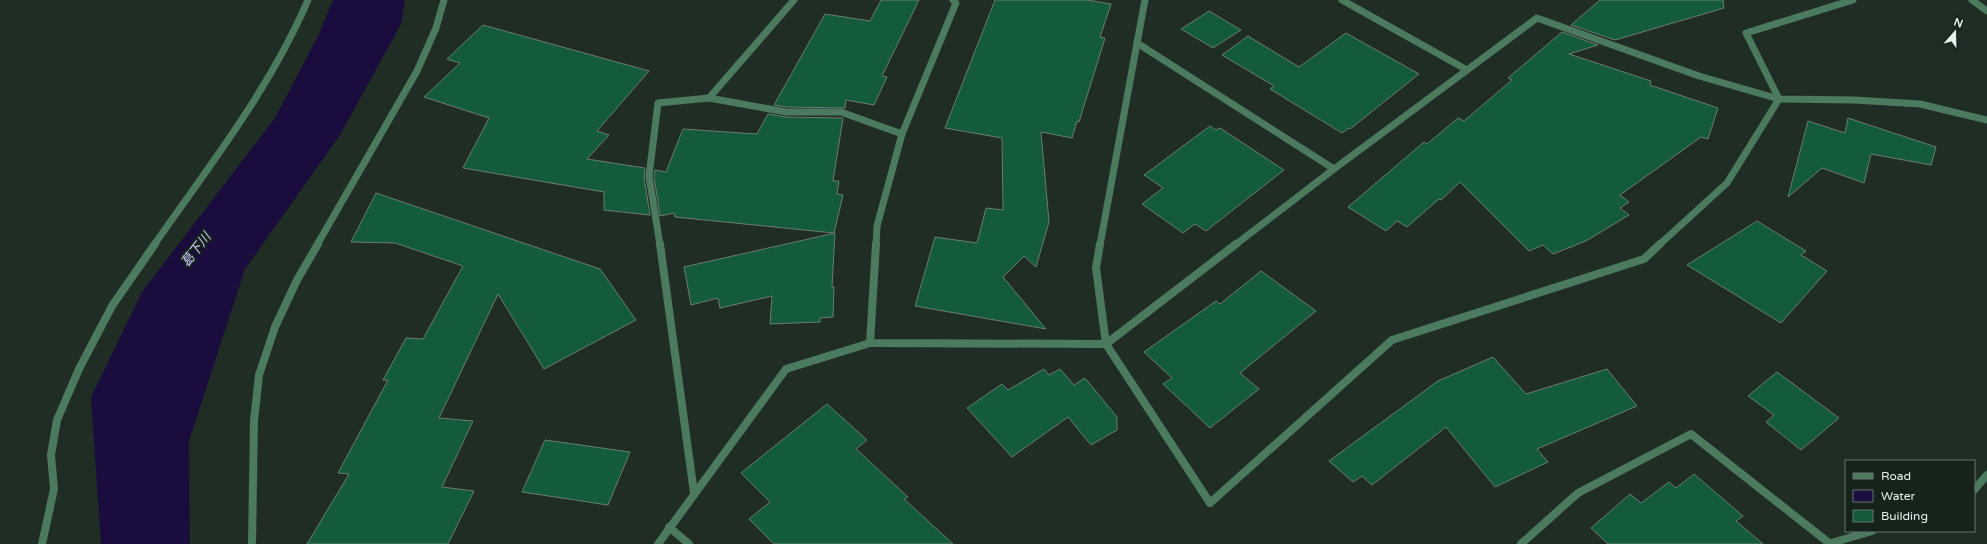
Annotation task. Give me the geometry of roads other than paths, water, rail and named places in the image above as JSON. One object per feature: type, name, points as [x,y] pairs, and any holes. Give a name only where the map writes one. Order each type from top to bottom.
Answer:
[{"type":"street","points":[[42,544],[54,489],[50,455],[57,420],[79,369],[112,306],[257,98],[294,33],[308,0]]},
{"type":"street","points":[[252,544],[254,421],[259,375],[275,327],[297,280],[417,71],[436,28],[444,0]]},
{"type":"street","points":[[709,98],[794,0]]},
{"type":"street","points":[[870,343],[877,226],[902,134],[956,4],[953,0]]},
{"type":"street","points":[[1145,0],[1096,268],[1106,344],[1210,503],[1392,340],[1644,259],[1727,183],[1779,99]]},
{"type":"street","points":[[1342,0],[1467,70]]},
{"type":"street","points":[[1779,99],[1746,33],[1853,0]]},
{"type":"street","points":[[1972,0],[1987,11]]},
{"type":"street","points":[[658,544],[786,369],[870,343],[1106,344],[1334,169],[1537,18],[1699,76],[1779,99],[1854,100],[1920,104],[1987,120]]},
{"type":"street","points":[[1137,43],[1334,169]]},
{"type":"street","points":[[694,493],[669,300],[648,176],[658,103],[709,98],[786,112],[841,112],[902,134]]},
{"type":"street","points":[[1521,544],[1578,493],[1692,434],[1828,544],[1869,532]]},
{"type":"street","points":[[1975,489],[1987,475]]},
{"type":"street","points":[[669,527],[689,544]]},
{"type":"water","name":"葛下川","points":[[333,0],[405,0],[401,24],[340,135],[245,269],[189,441],[190,544],[101,544],[91,397],[142,292],[275,118],[318,36]]}]
